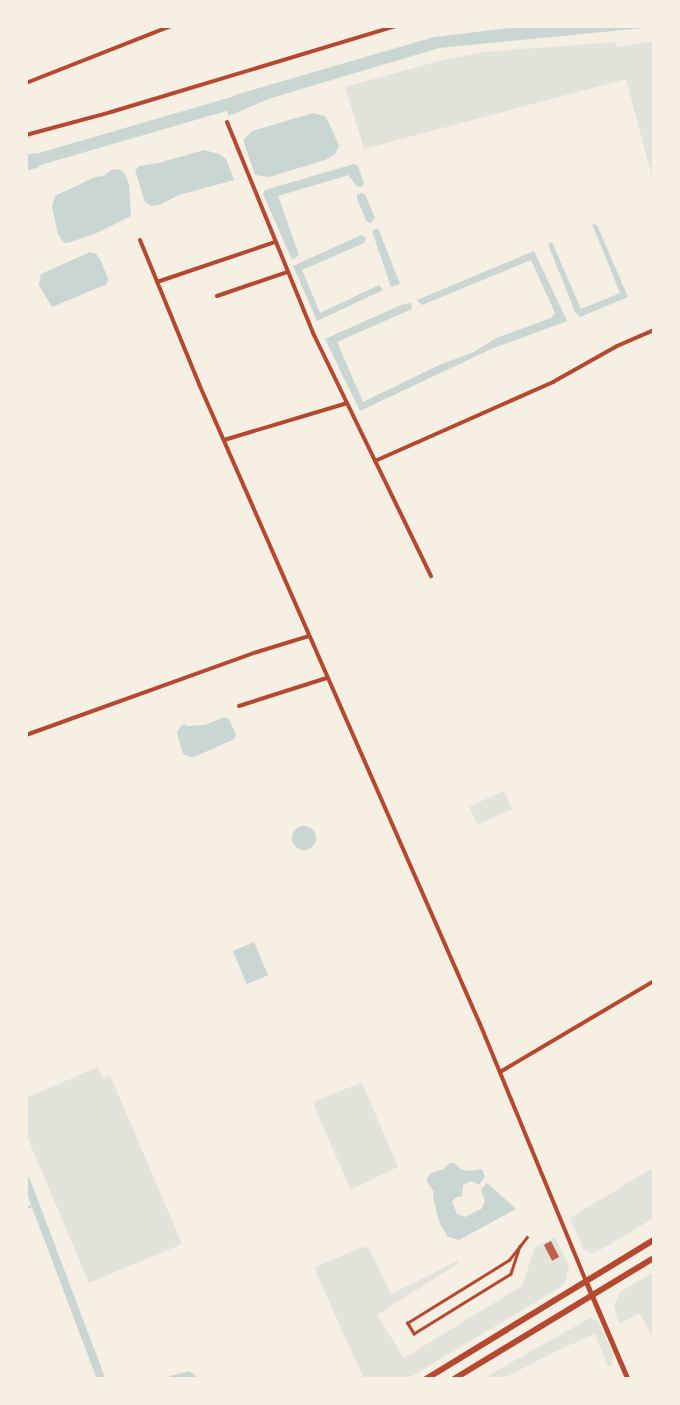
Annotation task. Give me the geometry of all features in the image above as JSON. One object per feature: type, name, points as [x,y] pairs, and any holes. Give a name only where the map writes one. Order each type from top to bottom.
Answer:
[{"type":"main road","points":[[426,1379],[654,1240]]},
{"type":"main road","points":[[454,1379],[654,1258]]},
{"type":"street","points":[[26,83],[172,26]]},
{"type":"street","points":[[26,135],[111,112],[395,26]]},
{"type":"street","points":[[227,122],[314,335],[432,576]]},
{"type":"street","points":[[140,240],[224,440],[500,1072],[628,1379]]},
{"type":"street","points":[[158,282],[275,242]]},
{"type":"street","points":[[217,296],[287,272]]},
{"type":"street","points":[[375,461],[553,382],[617,346],[654,330]]},
{"type":"street","points":[[224,440],[347,403]]},
{"type":"street","points":[[26,735],[239,658],[309,636]]},
{"type":"street","points":[[239,706],[328,678]]},
{"type":"street","points":[[500,1072],[654,981]]},
{"type":"street","points":[[520,1246],[511,1274],[414,1334],[407,1323],[509,1260],[527,1237]]},
{"type":"shaded area","points":[[528,26],[654,27],[439,48],[268,99],[229,116],[223,102],[235,95],[434,37]]},
{"type":"shaded area","points":[[654,41],[654,184],[626,79],[364,149],[345,87],[443,60],[484,52],[615,42],[617,47]]},
{"type":"shaded area","points":[[313,113],[325,116],[329,123],[339,146],[335,154],[325,160],[269,177],[255,175],[244,139],[252,131]]},
{"type":"shaded area","points":[[204,150],[219,154],[226,159],[234,180],[179,195],[159,205],[151,206],[145,202],[135,170],[139,166],[159,163]]},
{"type":"shaded area","points":[[35,153],[39,167],[26,171],[26,155]]},
{"type":"shaded area","points":[[354,164],[358,166],[364,184],[361,187],[356,186],[349,175],[278,196],[299,255],[292,260],[263,194],[265,190]]},
{"type":"shaded area","points":[[120,169],[125,174],[129,184],[131,216],[99,232],[64,243],[58,234],[52,207],[55,196],[95,177],[104,176],[111,170]]},
{"type":"shaded area","points":[[365,194],[375,218],[371,223],[367,222],[357,199],[357,195]]},
{"type":"shaded area","points":[[592,224],[597,225],[628,297],[580,317],[575,312],[548,244],[552,242],[581,309],[618,294],[620,293]]},
{"type":"shaded area","points":[[378,228],[400,284],[391,287],[372,231]]},
{"type":"shaded area","points":[[361,235],[366,238],[364,243],[302,270],[320,313],[379,285],[383,290],[317,321],[293,266]]},
{"type":"shaded area","points":[[534,251],[567,321],[491,349],[360,411],[325,339],[401,305],[411,303],[412,309],[337,342],[363,402],[439,365],[472,353],[496,338],[551,318],[555,313],[531,260],[422,305],[417,300]]},
{"type":"shaded area","points":[[90,252],[96,254],[100,259],[108,278],[107,284],[52,307],[39,285],[41,274]]},
{"type":"shaded area","points":[[224,717],[229,719],[236,735],[233,740],[196,756],[190,757],[183,754],[177,733],[180,727],[184,724],[187,726],[205,725]]},
{"type":"shaded area","points":[[504,791],[512,809],[477,825],[469,806]]},
{"type":"shaded area","points":[[304,826],[313,829],[316,838],[313,847],[304,850],[295,847],[292,838],[295,829]]},
{"type":"shaded area","points":[[254,942],[268,975],[247,984],[233,951]]},
{"type":"shaded area","points":[[98,1067],[102,1078],[110,1075],[182,1244],[89,1283],[26,1134],[26,1098]]},
{"type":"shaded area","points":[[362,1083],[398,1167],[352,1189],[314,1106],[314,1102]]},
{"type":"shaded area","points":[[450,1163],[454,1163],[460,1169],[468,1171],[482,1169],[485,1177],[479,1185],[471,1181],[463,1185],[462,1196],[455,1198],[452,1202],[457,1214],[465,1217],[481,1209],[485,1202],[481,1190],[487,1183],[516,1209],[459,1240],[448,1237],[440,1224],[433,1198],[434,1192],[426,1180],[431,1173],[444,1169]]},
{"type":"shaded area","points":[[654,1167],[654,1218],[602,1249],[593,1253],[587,1252],[583,1248],[570,1218]]},
{"type":"shaded area","points":[[555,1237],[569,1266],[566,1280],[561,1287],[407,1379],[364,1379],[315,1270],[315,1267],[360,1248],[368,1247],[391,1294],[457,1261],[459,1263],[377,1315],[404,1358],[522,1286],[535,1247]]},
{"type":"shaded area","points":[[654,1272],[654,1339],[639,1313],[619,1324],[614,1305],[620,1292]]},
{"type":"shaded area","points":[[590,1318],[598,1321],[613,1354],[612,1365],[608,1367],[595,1334],[502,1379],[482,1379]]},
{"type":"shaded area","points":[[190,1371],[199,1379],[168,1379],[170,1376]]},
{"type":"building","points":[[551,1241],[559,1257],[552,1261],[544,1245]]},
{"type":"waterway","points":[[26,163],[240,101]]},
{"type":"waterway","points":[[26,1180],[101,1379]]},
{"type":"waterway","points":[[26,1208],[36,1205]]}]
